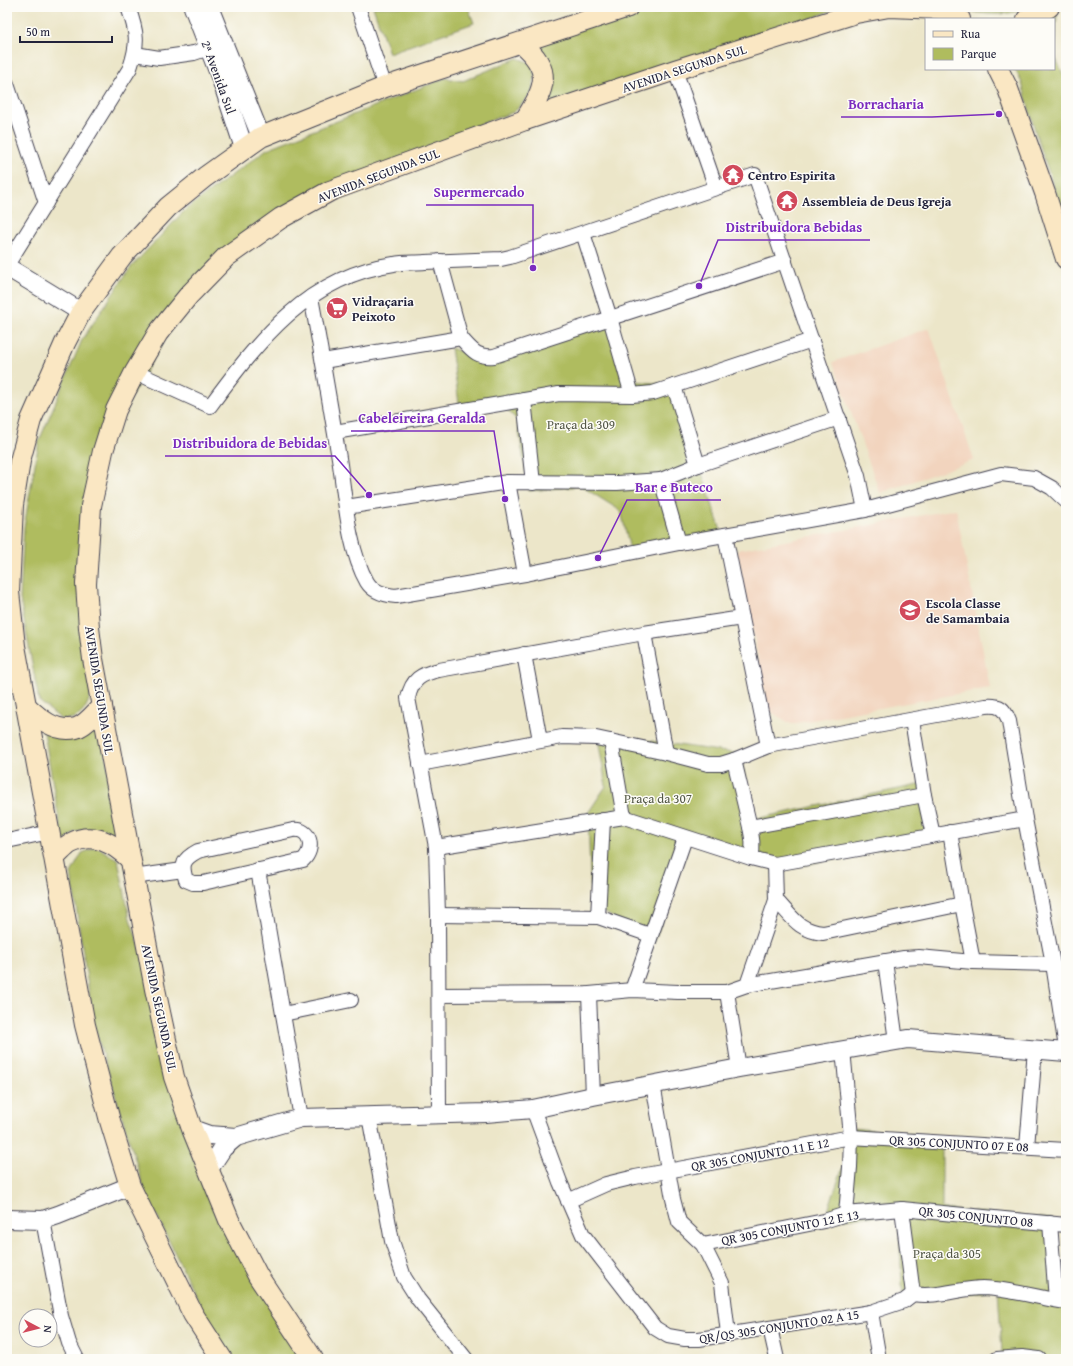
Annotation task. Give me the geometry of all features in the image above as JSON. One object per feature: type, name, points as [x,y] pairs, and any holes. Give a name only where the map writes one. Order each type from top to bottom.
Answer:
[{"type":"main road","points":[[222,1359],[193,1314],[130,1186],[110,1121],[85,1025],[15,646],[9,592],[13,505],[20,461],[31,420],[65,342],[81,312],[122,256],[168,207],[244,148],[261,137],[385,87],[628,7]]},
{"type":"main road","name":"AVENIDA SEGUNDA SUL","points":[[313,1359],[258,1276],[229,1220],[192,1129],[174,1077],[154,989],[93,660],[86,584],[91,506],[103,451],[116,410],[135,372],[158,333],[189,295],[226,257],[281,218],[330,191],[525,120],[675,70],[856,13],[889,7],[940,8]]},
{"type":"main road","points":[[1030,18],[1049,7]]},
{"type":"main road","points":[[940,8],[958,18]]},
{"type":"main road","points":[[521,43],[530,50],[542,67],[543,84],[539,98],[525,120]]},
{"type":"main road","points":[[998,70],[1008,89],[1045,193],[1066,259]]},
{"type":"main road","points":[[26,706],[41,720],[50,725],[67,728],[76,728],[88,720],[102,706]]},
{"type":"main road","points":[[55,857],[70,843],[85,838],[102,840],[118,847],[131,868]]},
{"type":"street","points":[[81,312],[7,266],[130,68],[135,54],[136,42],[135,27],[128,7]]},
{"type":"street","name":"2ᵃ Avenida Sul","points":[[193,7],[221,78],[244,148]]},
{"type":"street","name":"2ᵃ Avenida Sul","points":[[209,7],[261,137]]},
{"type":"street","points":[[358,7],[385,87]]},
{"type":"street","points":[[135,54],[159,58],[194,53],[209,48]]},
{"type":"street","points":[[675,70],[716,188]]},
{"type":"street","points":[[7,84],[46,203]]},
{"type":"street","points":[[135,372],[210,406],[243,362],[275,327],[324,287],[356,272],[395,264],[501,259],[755,175],[839,418],[858,476],[865,510]]},
{"type":"street","points":[[583,233],[610,318],[632,395]]},
{"type":"street","points":[[440,261],[461,338],[471,350],[478,355],[486,357],[504,353],[785,261]]},
{"type":"street","points":[[311,297],[351,538],[360,566],[368,583],[377,591],[387,596],[396,596],[525,574],[725,535],[865,510],[1001,474],[1034,478],[1052,488],[1066,501]]},
{"type":"street","points":[[322,362],[461,338]]},
{"type":"street","points":[[334,432],[559,394],[632,395],[653,393],[812,340]]},
{"type":"street","points":[[674,386],[698,465]]},
{"type":"street","points":[[524,400],[533,483]]},
{"type":"street","points":[[346,507],[508,482],[617,483],[661,480],[698,465],[839,418]]},
{"type":"street","points":[[661,480],[678,544]]},
{"type":"street","points":[[508,482],[525,574]]},
{"type":"street","points":[[725,535],[768,746]]},
{"type":"street","points":[[439,1114],[439,995],[436,847],[408,698],[410,690],[419,677],[439,670],[644,633],[742,618]]},
{"type":"street","points":[[644,633],[666,753]]},
{"type":"street","points":[[524,654],[540,740]]},
{"type":"street","points":[[420,764],[562,737],[586,737],[611,741],[708,764],[721,764],[768,746],[986,706],[1002,708],[1009,721],[1025,819],[1053,964],[1066,1048]]},
{"type":"street","points":[[912,720],[924,795],[933,835]]},
{"type":"street","points":[[611,741],[624,817]]},
{"type":"street","points":[[734,760],[750,827],[753,845],[751,858]]},
{"type":"street","points":[[750,827],[924,795]]},
{"type":"street","points":[[436,847],[624,817],[685,838],[775,864],[1025,819]]},
{"type":"street","points":[[598,917],[603,820]]},
{"type":"street","points":[[293,830],[304,831],[308,835],[310,850],[308,856],[304,860],[258,870],[203,883],[193,883],[186,880],[183,870],[184,861],[198,851],[293,830]]},
{"type":"street","points":[[7,841],[50,832]]},
{"type":"street","points":[[950,832],[973,962]]},
{"type":"street","points":[[632,990],[685,838]]},
{"type":"street","points":[[746,985],[776,900],[775,864]]},
{"type":"street","points":[[131,868],[183,870]]},
{"type":"street","points":[[258,870],[301,1118]]},
{"type":"street","points":[[776,900],[800,926],[812,932],[823,933],[962,904]]},
{"type":"street","points":[[438,915],[598,917],[650,935]]},
{"type":"street","points":[[439,995],[589,994],[632,990],[727,992],[746,985],[885,961],[919,957],[973,962],[1053,964]]},
{"type":"street","points":[[885,961],[896,1041]]},
{"type":"street","points":[[727,992],[740,1068]]},
{"type":"street","points":[[589,994],[593,1096]]},
{"type":"street","points":[[283,1014],[351,1000]]},
{"type":"street","points":[[192,1129],[209,1135],[236,1137],[301,1118],[486,1113],[533,1109],[653,1084],[843,1049],[896,1041],[918,1040],[1066,1052]]},
{"type":"street","points":[[843,1049],[851,1137],[846,1214]]},
{"type":"street","points":[[1027,1147],[1035,1049]]},
{"type":"street","points":[[653,1084],[673,1198],[679,1222],[703,1244],[722,1283],[728,1334]]},
{"type":"street","name":"QR/QS 305 CONJUNTO 02 A 15","points":[[533,1109],[568,1201],[583,1235],[654,1328],[668,1336],[685,1339],[699,1339],[871,1312],[904,1301],[913,1294]]},
{"type":"street","points":[[369,1116],[392,1242],[404,1277],[418,1299],[466,1359]]},
{"type":"street","points":[[209,1170],[223,1148],[236,1137]]},
{"type":"street","name":"QR 305 CONJUNTO 07 E 08","points":[[851,1137],[1066,1150]]},
{"type":"street","name":"QR 305 CONJUNTO 11 E 12","points":[[568,1201],[606,1184],[635,1177],[851,1137]]},
{"type":"street","points":[[7,1219],[43,1220],[130,1186]]},
{"type":"street","points":[[902,1209],[913,1294],[923,1296],[981,1288],[998,1289],[1061,1301],[1050,1223]]},
{"type":"street","name":"QR 305 CONJUNTO 12 E 13","points":[[703,1244],[824,1221],[846,1214],[902,1209]]},
{"type":"street","name":"QR 305 CONJUNTO 08","points":[[902,1209],[1066,1225]]},
{"type":"street","points":[[43,1220],[61,1316],[69,1343],[77,1359]]},
{"type":"street","points":[[871,1312],[879,1359]]},
{"type":"street","points":[[770,1328],[776,1359]]},
{"type":"street","points":[[997,1359],[1022,1357],[1039,1359]]},
{"type":"shaded area","points":[[929,328],[974,460],[880,493],[833,362]]},
{"type":"shaded area","points":[[956,509],[990,688],[791,724],[768,710],[737,550]]},
{"type":"green space","points":[[373,7],[468,7],[474,23],[389,53]]},
{"type":"green space","points":[[662,7],[840,7],[803,22],[544,106],[550,75],[547,57],[535,42]]},
{"type":"green space","points":[[960,7],[1028,7],[1003,14],[984,14]]},
{"type":"green space","points":[[1057,13],[1055,57],[1055,18],[1046,18]]},
{"type":"green space","points":[[1055,57],[1066,80],[1066,224],[1035,131],[1022,83],[1016,70],[1055,70]]},
{"type":"green space","points":[[517,58],[531,63],[535,77],[531,94],[514,112],[464,130],[459,138],[210,262],[94,460],[91,695],[84,710],[78,716],[62,720],[39,701],[20,599],[24,527],[39,441],[82,340],[130,268],[186,209],[267,149],[445,78],[463,81]]},
{"type":"green space","name":"Praça da 309","points":[[609,324],[625,380],[673,385],[723,537],[631,554],[621,511],[581,486],[529,491],[517,420],[499,402],[460,410],[451,348],[483,360]]},
{"type":"green space","points":[[42,721],[100,724],[121,838],[101,828],[75,832],[63,843]]},
{"type":"green space","name":"Praça da 307","points":[[597,733],[740,754],[755,819],[927,783],[937,837],[782,870],[689,842],[654,943],[591,904],[588,813],[606,786]]},
{"type":"green space","points":[[97,847],[118,860],[130,919],[145,961],[180,1115],[307,1359],[231,1359],[212,1330],[145,1191],[94,1026],[71,873],[82,853]]},
{"type":"green space","name":"Praça da 305","points":[[843,1127],[942,1137],[942,1209],[1052,1219],[1058,1292],[1066,1295],[1066,1359],[1036,1359],[1002,1353],[998,1289],[903,1303],[898,1214],[824,1221],[845,1161]]},
{"type":"place","name":"Borracharia","points":[[999,114]]},
{"type":"place","name":"Centro Espirita","points":[[733,175]]},
{"type":"place","name":"Assembleia de Deus Igreja","points":[[787,201]]},
{"type":"place","name":"Supermercado","points":[[533,268]]},
{"type":"place","name":"Distribuidora Bebidas","points":[[699,286]]},
{"type":"place","name":"Vidraçaria Peixoto","points":[[337,308]]},
{"type":"place","name":"Distribuidora de Bebidas","points":[[369,495]]},
{"type":"place","name":"Cabeleireira Geralda","points":[[505,499]]},
{"type":"place","name":"Bar e Buteco","points":[[598,558]]},
{"type":"place","name":"Escola Classe de Samambaia","points":[[910,610]]}]
